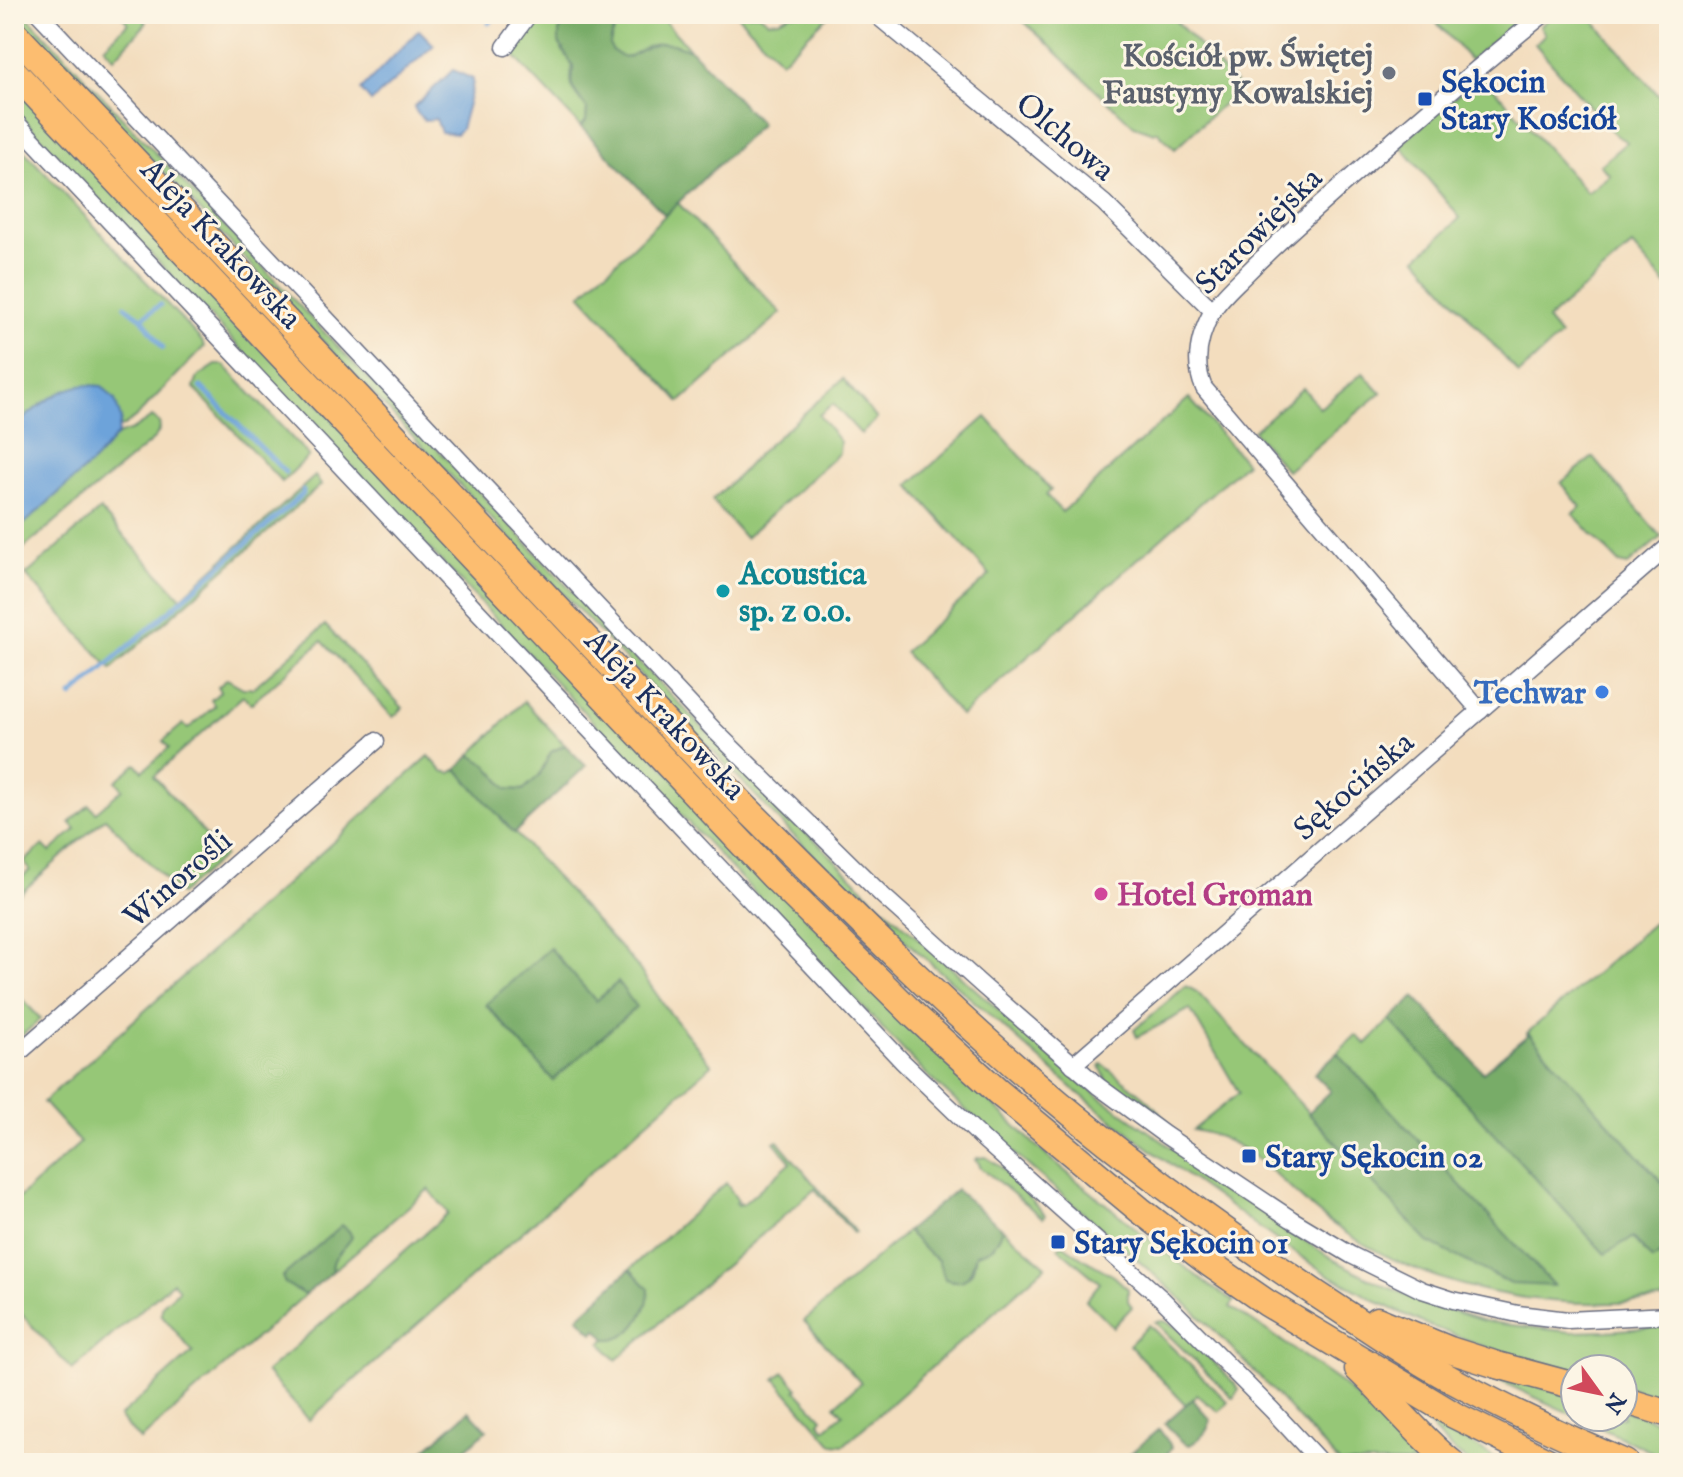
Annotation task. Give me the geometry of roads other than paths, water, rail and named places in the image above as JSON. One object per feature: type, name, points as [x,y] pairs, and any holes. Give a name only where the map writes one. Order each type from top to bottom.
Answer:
[{"type":"main road","name":"Aleja Krakowska","points":[[14,33],[744,806],[853,915],[934,993],[1051,1096],[1160,1184],[1305,1286]]},
{"type":"main road","name":"Aleja Krakowska","points":[[14,72],[718,819],[915,1016],[1009,1101],[1140,1210],[1209,1263],[1326,1340]]},
{"type":"main road","points":[[1305,1286],[1450,1350],[1559,1382]]},
{"type":"main road","points":[[1305,1286],[1466,1387],[1625,1463]]},
{"type":"main road","points":[[1326,1340],[1370,1380],[1432,1447],[1452,1463]]},
{"type":"main road","points":[[1326,1340],[1454,1415],[1551,1463]]},
{"type":"main road","points":[[1639,1405],[1669,1414]]},
{"type":"street","name":"Aleja Krakowska","points":[[39,14],[715,731],[883,896],[1098,1086],[1267,1204],[1351,1255],[1422,1290],[1518,1314],[1568,1320],[1669,1315]]},
{"type":"street","points":[[505,47],[529,14]]},
{"type":"street","name":"Olchowa","points":[[875,14],[1104,203],[1213,311]]},
{"type":"street","name":"Starowiejska","points":[[1480,711],[1204,388],[1199,376],[1198,355],[1213,311],[1275,245],[1397,136],[1544,14]]},
{"type":"street","points":[[14,120],[903,1062],[984,1140],[1162,1299],[1321,1463]]},
{"type":"street","name":"Sękocińska","points":[[1073,1065],[1669,546]]},
{"type":"street","name":"Winorośli","points":[[14,1057],[376,741]]},
{"type":"water","points":[[419,30],[434,45],[371,102],[361,90]]},
{"type":"water","points":[[453,70],[473,79],[461,129],[456,134],[441,132],[436,119],[424,120],[414,107]]},
{"type":"water","points":[[86,385],[102,386],[115,400],[121,419],[117,435],[95,460],[14,533],[14,427],[56,395]]},
{"type":"waterway","points":[[489,23],[499,14]]},
{"type":"waterway","points":[[125,306],[142,318],[160,305]]},
{"type":"waterway","points":[[142,318],[163,348]]},
{"type":"waterway","points":[[201,387],[285,472]]},
{"type":"waterway","points":[[72,696],[303,491]]},
{"type":"place","name":"Kościół pw. Świętej Faustyny Kowalskiej","points":[[1389,73]]},
{"type":"place","name":"Sękocin Stary Kościół","points":[[1425,99]]},
{"type":"place","name":"Acoustica sp. z o.o.","points":[[723,591]]},
{"type":"place","name":"Techwar","points":[[1602,692]]},
{"type":"place","name":"Hotel Groman","points":[[1101,894]]},
{"type":"place","name":"Stary Sękocin 02","points":[[1249,1156]]},
{"type":"place","name":"Stary Sękocin 01","points":[[1058,1242]]}]
